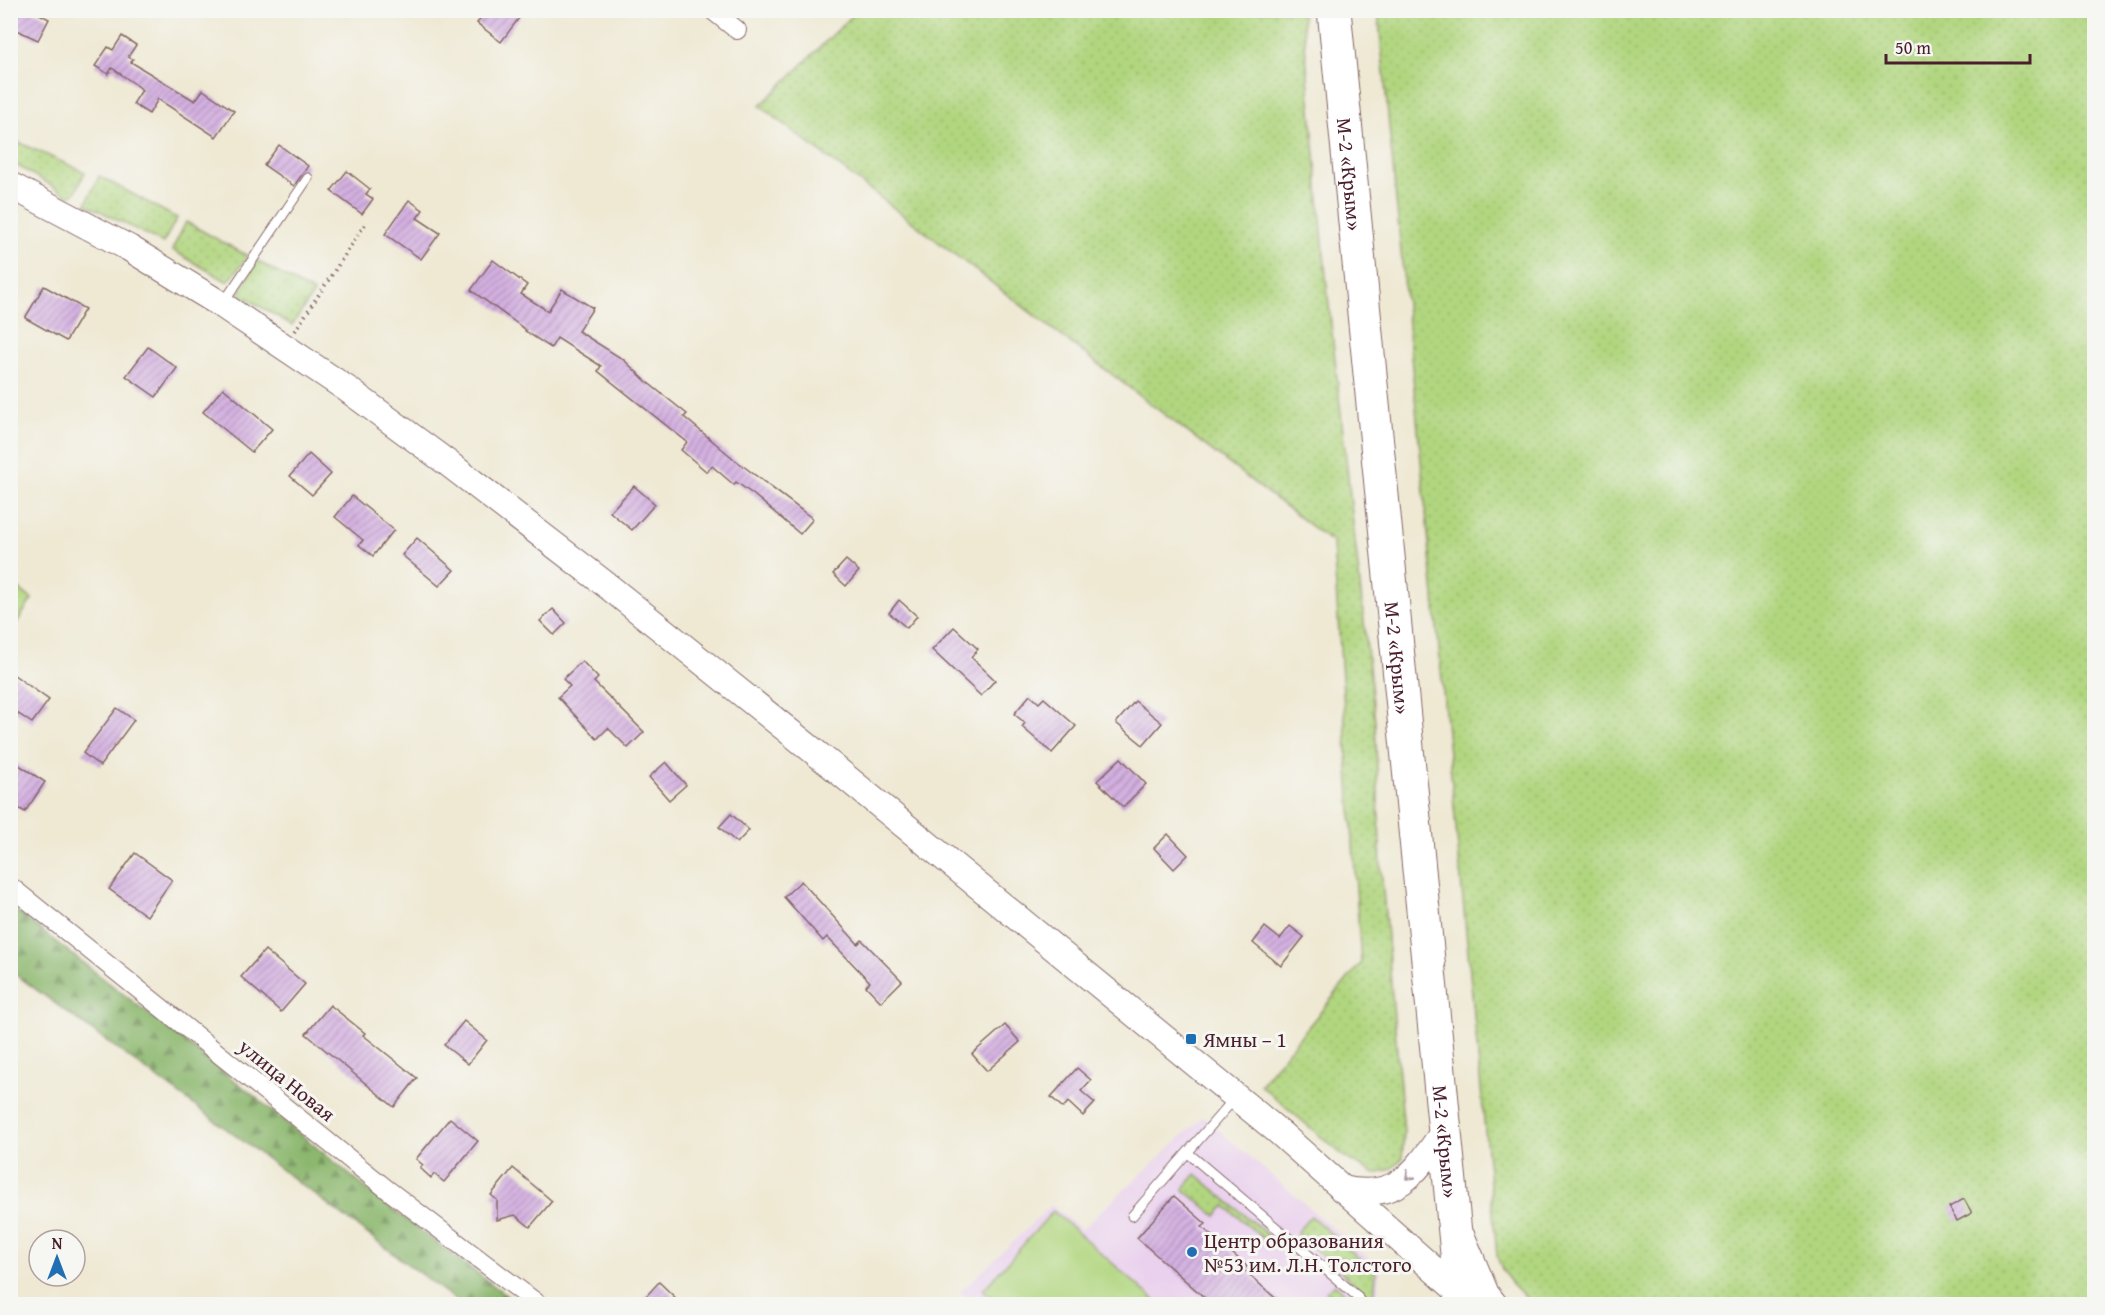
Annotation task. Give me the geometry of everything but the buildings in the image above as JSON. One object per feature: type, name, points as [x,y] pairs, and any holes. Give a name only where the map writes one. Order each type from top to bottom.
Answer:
[{"type":"highway","name":"М-2 «Крым»","points":[[1334,10],[1445,1130],[1466,1301]]},
{"type":"main road","points":[[10,185],[129,248],[222,305],[285,346],[449,464],[637,609],[831,765],[1280,1133],[1466,1301]]},
{"type":"main road","points":[[1342,1189],[1367,1193],[1395,1187],[1408,1178],[1421,1164],[1445,1130]]},
{"type":"main road","points":[[1454,1218],[1486,1294],[1494,1305]]},
{"type":"street","points":[[712,10],[737,30]]},
{"type":"street","name":"улица Новая","points":[[10,886],[388,1190],[538,1305]]},
{"type":"lane","points":[[222,305],[308,178]]},
{"type":"lane","points":[[1132,1216],[1235,1098]]},
{"type":"lane","points":[[1188,1153],[1356,1296],[1361,1305]]},
{"type":"path","points":[[285,346],[367,221]]},
{"type":"shaded area","points":[[1203,1117],[1380,1268],[1377,1304],[974,1304],[960,1292],[1052,1205],[1081,1230]]},
{"type":"green space","points":[[857,11],[1302,11],[1327,287],[1375,721],[1381,868],[1404,1132],[1402,1159],[1391,1169],[1375,1174],[1346,1158],[1260,1085],[1361,963],[1333,543],[760,106]]},
{"type":"green space","points":[[1378,11],[2094,11],[2094,1304],[1534,1304],[1522,1294],[1503,1271],[1497,1256]]},
{"type":"green space","points":[[11,139],[85,172],[75,193],[69,196],[11,162]]},
{"type":"green space","points":[[99,176],[177,218],[163,243],[86,204]]},
{"type":"green space","points":[[186,222],[248,256],[228,282],[172,250]]},
{"type":"green space","points":[[257,261],[314,293],[292,325],[239,294]]},
{"type":"green space","points":[[11,583],[32,599],[11,632]]},
{"type":"green space","points":[[11,907],[243,1087],[384,1203],[518,1304],[461,1304],[11,971]]},
{"type":"green space","points":[[1196,1174],[1269,1236],[1265,1240],[1225,1206],[1216,1216],[1183,1189]]},
{"type":"green space","points":[[1053,1211],[1159,1304],[999,1304],[983,1290]]},
{"type":"green space","points":[[1311,1216],[1376,1273],[1374,1301],[1296,1233]]},
{"type":"green space","points":[[1335,1284],[1355,1304],[1333,1304],[1326,1291]]},
{"type":"place","name":"Ямны – 1","points":[[1191,1039]]},
{"type":"place","name":"Центр образования №53 им. Л.Н. Толстого","points":[[1192,1252]]}]
